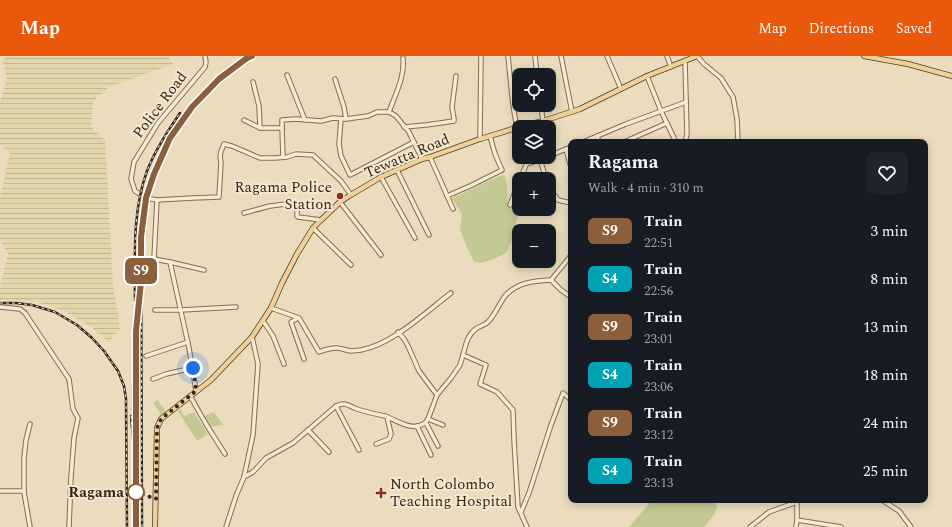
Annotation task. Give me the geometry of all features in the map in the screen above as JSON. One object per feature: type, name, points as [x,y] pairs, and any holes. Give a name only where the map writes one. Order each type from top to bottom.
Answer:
[{"type":"main road","points":[[864,56],[908,64],[952,76]]},
{"type":"main road","name":"Tewatta Road","points":[[545,120],[580,109],[647,76],[695,57]]},
{"type":"main road","name":"Tewatta Road","points":[[155,527],[157,428],[161,419],[211,380],[252,337],[271,308],[297,254],[313,228],[340,202],[381,177],[422,159],[512,129]]},
{"type":"street","name":"Police Road","points":[[205,56],[205,66],[158,123],[134,162],[131,179],[135,191],[146,198],[157,200],[219,198],[220,153],[224,144],[260,158],[275,158],[283,156]]},
{"type":"street","points":[[480,139],[482,56]]},
{"type":"street","points":[[508,56],[515,120]]},
{"type":"street","points":[[535,56],[536,68]]},
{"type":"street","points":[[561,56],[572,112]]},
{"type":"street","points":[[607,56],[621,89]]},
{"type":"street","points":[[667,56],[671,67]]},
{"type":"street","points":[[695,57],[721,78],[733,97],[737,119],[738,139]]},
{"type":"street","points":[[389,112],[399,86],[404,66],[403,58]]},
{"type":"street","points":[[685,61],[687,134],[686,139]]},
{"type":"street","points":[[287,75],[305,120]]},
{"type":"street","points":[[404,127],[454,122],[452,107],[456,76]]},
{"type":"street","points":[[647,76],[675,139]]},
{"type":"street","points":[[336,79],[346,119]]},
{"type":"street","points":[[253,82],[260,106],[260,128]]},
{"type":"street","points":[[590,139],[686,102]]},
{"type":"street","points":[[351,195],[341,181],[313,155],[296,154],[288,157],[283,156],[282,120],[296,119],[322,121],[333,118],[346,119],[368,116],[376,112],[389,112],[396,116],[409,132],[422,159]]},
{"type":"street","points":[[341,119],[339,144],[341,156],[350,175],[414,142]]},
{"type":"street","points":[[244,120],[260,128],[282,128]]},
{"type":"street","points":[[631,139],[667,123]]},
{"type":"street","points":[[447,196],[502,170],[495,154],[490,136]]},
{"type":"street","points":[[556,153],[566,149],[568,156]]},
{"type":"street","points":[[430,157],[453,209]]},
{"type":"street","points":[[397,170],[429,235]]},
{"type":"street","points":[[381,177],[415,238]]},
{"type":"street","points":[[556,197],[558,200],[568,202]]},
{"type":"street","points":[[157,200],[154,259],[204,270]]},
{"type":"street","points":[[510,205],[512,200]]},
{"type":"street","points":[[340,202],[380,255]]},
{"type":"street","points":[[244,213],[270,206],[294,203],[297,206],[298,217],[321,220]]},
{"type":"street","points":[[313,228],[351,266]]},
{"type":"street","points":[[438,446],[427,421],[437,395],[460,365],[468,337],[476,329],[487,323],[505,297],[517,286],[534,281],[551,280],[568,260]]},
{"type":"street","points":[[170,262],[188,342],[196,391]]},
{"type":"street","points":[[551,280],[568,295]]},
{"type":"street","points":[[271,308],[299,318],[319,352],[335,348],[351,351],[363,349],[383,342],[409,326],[451,293]]},
{"type":"street","points":[[0,307],[20,310],[25,313],[69,379],[73,409],[78,418],[74,438],[69,527]]},
{"type":"street","points":[[155,310],[236,307]]},
{"type":"street","points":[[298,318],[291,322],[304,359]]},
{"type":"street","points":[[263,321],[273,336],[284,364]]},
{"type":"street","points":[[398,332],[408,346],[419,371],[437,395]]},
{"type":"street","points":[[226,527],[244,477],[253,434],[258,364],[252,337]]},
{"type":"street","points":[[146,356],[188,342]]},
{"type":"street","points":[[463,355],[486,365],[480,384],[497,392],[513,410],[518,507],[527,527]]},
{"type":"street","points":[[153,379],[166,374],[193,368]]},
{"type":"street","points":[[521,512],[529,493],[563,393],[568,397]]},
{"type":"street","points":[[190,396],[225,454]]},
{"type":"street","points":[[244,477],[253,472],[266,458],[293,443],[336,406],[342,403],[410,426],[417,426],[427,421],[443,425]]},
{"type":"street","points":[[336,406],[359,450]]},
{"type":"street","points":[[376,444],[388,439],[391,434],[387,417]]},
{"type":"street","points":[[30,424],[24,458],[24,492],[30,527]]},
{"type":"street","points":[[417,426],[431,455]]},
{"type":"street","points":[[308,430],[329,452]]},
{"type":"street","points":[[0,490],[24,492]]},
{"type":"street","points":[[750,527],[769,512],[792,503]]},
{"type":"street","points":[[796,527],[797,503]]},
{"type":"street","points":[[887,503],[899,511],[911,527]]},
{"type":"street","points":[[797,520],[840,527]]},
{"type":"shaded area","points":[[8,56],[168,56],[173,64],[109,87],[93,101],[91,127],[105,140],[113,285],[120,329],[109,342],[94,329],[66,312],[48,305],[30,301],[0,300],[0,286],[8,254],[0,240],[0,197],[10,153],[0,144],[0,103],[7,79],[3,60]]},
{"type":"green space","points":[[502,175],[505,177],[507,185],[508,208],[512,208],[512,216],[518,216],[516,224],[512,224],[512,238],[506,253],[482,263],[474,262],[460,228],[462,214],[452,198]]},
{"type":"green space","points":[[195,398],[204,416],[214,412],[223,425],[208,427],[193,399]]},
{"type":"green space","points":[[157,400],[166,412],[161,415],[153,403]]},
{"type":"green space","points":[[181,409],[184,416],[194,412],[208,434],[197,441],[178,411]]},
{"type":"green space","points":[[649,503],[715,503],[717,507],[713,516],[704,527],[629,527]]},
{"type":"railway","points":[[142,527],[141,237],[146,198],[154,174],[170,138],[192,107],[219,79],[247,58],[252,56]]},
{"type":"railway","points":[[135,300],[135,235],[142,187],[154,156],[180,113]]},
{"type":"railway","points":[[0,303],[32,305],[55,312],[77,325],[92,338],[104,351],[118,371],[124,386],[126,399],[127,527]]},
{"type":"railway","points":[[136,330],[136,390]]},
{"type":"railway","points":[[133,385],[133,421]]},
{"type":"railway","points":[[131,416],[133,440]]},
{"type":"railway","points":[[136,450],[136,527]]},
{"type":"train","name":"S9","points":[[136,527],[135,345],[141,282],[141,237],[146,198],[154,174],[170,138],[192,107],[219,79],[247,58],[252,56]]},
{"type":"place","name":"Ragama Police Station","points":[[340,196]]},
{"type":"place","name":"Ragama","points":[[136,492]]},
{"type":"place","name":"North Colombo Teaching Hospital","points":[[381,493]]},
{"type":"route","points":[[136,492],[156,499],[157,428],[161,419],[196,391],[193,368]]}]
